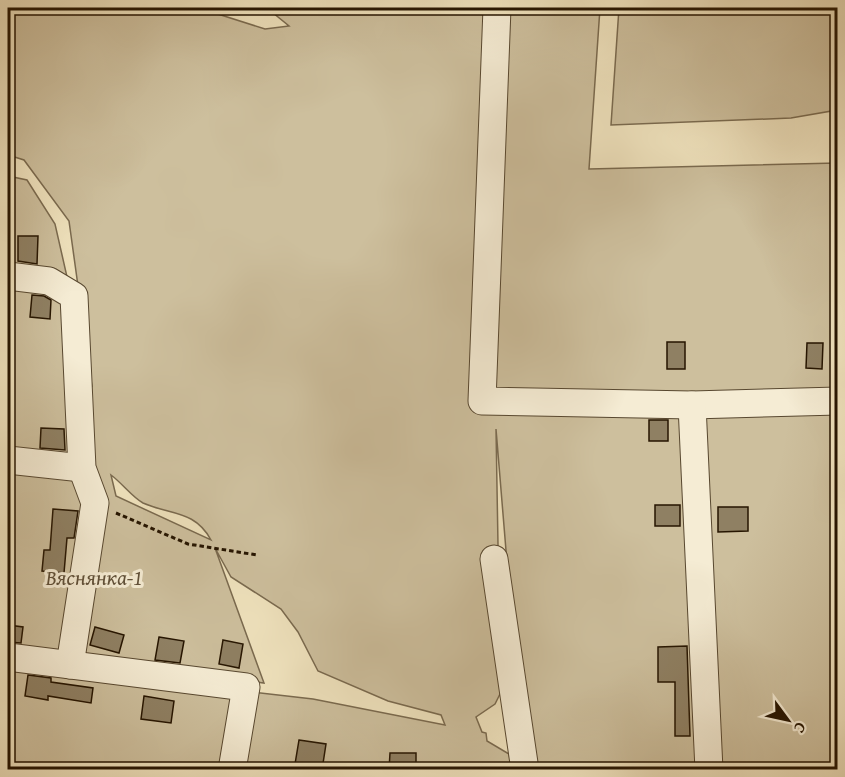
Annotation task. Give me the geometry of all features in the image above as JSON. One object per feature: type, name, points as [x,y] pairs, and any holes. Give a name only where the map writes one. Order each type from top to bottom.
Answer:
[{"type":"lane","points":[[497,8],[482,401],[692,405],[837,401]]},
{"type":"lane","points":[[8,276],[50,281],[74,296],[81,468],[95,503],[70,665]]},
{"type":"lane","points":[[692,405],[709,770]]},
{"type":"lane","points":[[8,460],[81,468]]},
{"type":"lane","points":[[494,559],[525,770]]},
{"type":"lane","points":[[8,657],[246,687],[232,770]]},
{"type":"path","points":[[95,503],[189,544],[257,555]]},
{"type":"green space","name":"Вяснянка-1","points":[[8,8],[199,8],[265,29],[289,26],[267,8],[600,8],[589,169],[837,163],[837,769],[524,769],[496,429],[500,661],[505,684],[495,704],[476,717],[482,732],[486,733],[487,741],[509,754],[512,769],[8,769],[8,664],[313,699],[445,725],[441,715],[388,701],[318,671],[298,632],[281,609],[231,577],[215,548],[264,683],[8,654],[8,176],[27,180],[55,224],[92,387],[69,221],[24,160],[8,155]],"holes":[[[111,475],[143,503],[190,518],[205,530],[211,540],[116,496]]]},
{"type":"green space","points":[[619,8],[837,8],[837,110],[791,118],[611,125]]},
{"type":"building","points":[[18,236],[38,236],[37,264],[18,261]]},
{"type":"building","points":[[32,295],[44,296],[51,300],[50,319],[30,317]]},
{"type":"building","points":[[667,342],[685,342],[685,369],[667,369]]},
{"type":"building","points":[[807,343],[823,343],[822,369],[806,368]]},
{"type":"building","points":[[649,420],[668,420],[668,441],[649,441]]},
{"type":"building","points":[[41,428],[64,429],[65,450],[40,448]]},
{"type":"building","points":[[655,505],[680,505],[680,526],[655,526]]},
{"type":"building","points":[[718,507],[748,507],[748,531],[718,532]]},
{"type":"building","points":[[53,509],[78,511],[74,538],[67,538],[64,573],[42,571],[44,550],[50,550]]},
{"type":"building","points":[[8,625],[23,627],[21,643],[8,642]]},
{"type":"building","points":[[95,627],[124,635],[119,653],[90,645]]},
{"type":"building","points":[[159,637],[184,641],[180,663],[155,660]]},
{"type":"building","points":[[223,640],[243,644],[239,668],[219,664]]},
{"type":"building","points":[[687,646],[690,736],[675,736],[675,682],[658,682],[658,647]]},
{"type":"building","points":[[28,675],[51,678],[51,682],[93,688],[91,703],[48,696],[48,700],[25,696]]},
{"type":"building","points":[[144,696],[174,701],[171,723],[141,719]]},
{"type":"building","points":[[299,740],[326,744],[322,770],[294,770]]},
{"type":"building","points":[[390,753],[416,753],[416,770],[389,770]]}]
